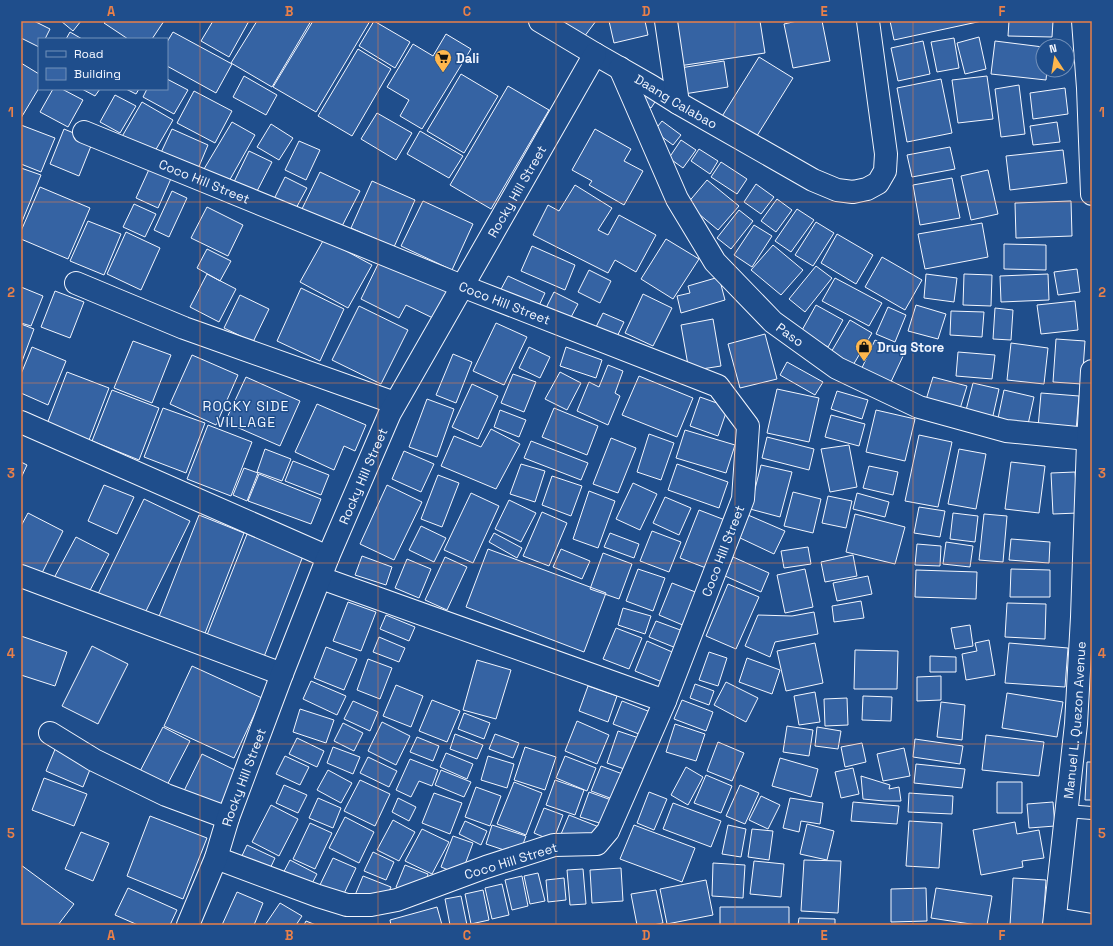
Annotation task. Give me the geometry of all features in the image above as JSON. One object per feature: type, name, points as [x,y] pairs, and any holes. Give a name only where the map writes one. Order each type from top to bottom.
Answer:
[{"type":"street","name":"Daang Calabao","points":[[540,21],[678,103],[813,180],[837,190],[853,192],[867,189],[878,183],[885,171],[886,154],[868,21]]},
{"type":"street","points":[[666,21],[678,103]]},
{"type":"street","points":[[1083,21],[1088,88],[1092,194]]},
{"type":"street","name":"Rocky Hill Street","points":[[188,925],[216,858],[228,818],[328,557],[395,403],[595,54]]},
{"type":"street","name":"Paso","points":[[620,68],[677,199],[715,262],[773,322],[838,368],[919,407],[1006,431],[1090,439]]},
{"type":"street","name":"Coco Hill Street","points":[[84,132],[462,286],[718,386],[748,426],[743,499],[665,702],[608,831],[597,844],[554,845],[486,867],[397,900],[371,905],[347,905],[216,858]]},
{"type":"street","points":[[76,283],[184,328],[395,403]]},
{"type":"street","name":"Manuel L. Quezon Avenue","points":[[1055,922],[1087,617],[1092,371]]},
{"type":"street","points":[[21,422],[328,557]]},
{"type":"street","points":[[21,576],[282,674]]},
{"type":"street","points":[[321,578],[665,702]]},
{"type":"street","points":[[50,733],[94,760],[166,795],[228,818]]},
{"type":"street","points":[[1055,922],[1092,925]]},
{"type":"lane","points":[[1066,811],[1092,813]]},
{"type":"building","points":[[21,21],[34,21],[50,29],[46,38],[38,38],[38,46],[21,38]]},
{"type":"building","points":[[61,21],[81,21],[73,31]]},
{"type":"building","points":[[106,21],[164,21],[153,38],[126,38],[104,23]]},
{"type":"building","points":[[213,21],[249,21],[229,57],[201,41]]},
{"type":"building","points":[[257,21],[311,21],[272,87],[231,63]]},
{"type":"building","points":[[313,21],[370,21],[316,112],[273,87]]},
{"type":"building","points":[[374,21],[410,42],[395,68],[359,46]]},
{"type":"building","points":[[561,21],[596,21],[584,37]]},
{"type":"building","points":[[609,21],[645,21],[648,35],[614,43]]},
{"type":"building","points":[[673,21],[760,21],[765,53],[679,66]]},
{"type":"building","points":[[797,21],[822,21],[830,61],[793,68],[784,24]]},
{"type":"building","points":[[890,21],[982,21],[894,40]]},
{"type":"building","points":[[1009,21],[1053,21],[1052,37],[1008,36]]},
{"type":"building","points":[[70,32],[80,38],[67,38]]},
{"type":"building","points":[[173,32],[232,64],[216,93],[168,67],[168,40]]},
{"type":"building","points":[[446,34],[471,49],[422,129],[400,116],[409,100],[387,87],[413,44],[433,56]]},
{"type":"building","points":[[979,37],[986,69],[965,74],[957,43]]},
{"type":"building","points":[[954,38],[959,68],[937,72],[931,42]]},
{"type":"building","points":[[923,41],[930,74],[898,81],[891,48]]},
{"type":"building","points":[[995,41],[1035,46],[1035,78],[1046,78],[1046,80],[991,74]]},
{"type":"building","points":[[358,49],[391,69],[352,136],[318,116]]},
{"type":"building","points":[[759,57],[793,78],[755,139],[721,118]]},
{"type":"building","points":[[724,61],[728,87],[684,94],[680,68]]},
{"type":"building","points":[[21,63],[38,73],[38,90],[21,118]]},
{"type":"building","points":[[461,74],[498,96],[464,153],[427,131]]},
{"type":"building","points":[[244,76],[277,95],[266,115],[233,97]]},
{"type":"building","points":[[987,76],[993,119],[958,123],[952,80]]},
{"type":"building","points":[[941,79],[952,133],[907,142],[897,88]]},
{"type":"building","points":[[168,80],[188,90],[174,114],[143,97],[146,90],[168,90]]},
{"type":"building","points":[[642,85],[659,96],[651,108],[634,97]]},
{"type":"building","points":[[1019,85],[1025,134],[1001,137],[995,89]]},
{"type":"building","points":[[508,86],[549,110],[491,209],[450,185]]},
{"type":"building","points":[[1065,88],[1068,114],[1033,119],[1030,93]]},
{"type":"building","points":[[52,90],[64,90],[83,100],[68,127],[40,112]]},
{"type":"building","points":[[84,90],[99,90],[95,96]]},
{"type":"building","points":[[128,90],[138,90],[136,94]]},
{"type":"building","points":[[194,91],[232,111],[215,143],[177,123]]},
{"type":"building","points":[[115,95],[136,106],[120,133],[100,122]]},
{"type":"building","points":[[142,102],[173,120],[151,158],[120,140]]},
{"type":"building","points":[[377,113],[412,133],[396,160],[361,139]]},
{"type":"building","points":[[662,121],[681,135],[673,145],[654,131]]},
{"type":"building","points":[[232,122],[255,135],[228,183],[204,169]]},
{"type":"building","points":[[1057,122],[1060,142],[1033,145],[1030,126]]},
{"type":"building","points":[[271,124],[293,138],[279,160],[257,147]]},
{"type":"building","points":[[21,125],[55,138],[41,172],[21,164]]},
{"type":"building","points":[[64,129],[93,141],[79,176],[50,164]]},
{"type":"building","points":[[172,129],[208,145],[195,176],[158,159]]},
{"type":"building","points":[[595,129],[631,149],[624,161],[643,171],[624,205],[589,185],[592,181],[572,170]]},
{"type":"building","points":[[420,131],[463,156],[449,178],[407,154]]},
{"type":"building","points":[[681,140],[696,150],[683,168],[669,158]]},
{"type":"building","points":[[299,141],[320,150],[306,180],[285,170]]},
{"type":"building","points":[[950,147],[955,169],[912,177],[907,155]]},
{"type":"building","points":[[699,149],[718,161],[710,174],[691,161]]},
{"type":"building","points":[[1063,150],[1067,183],[1010,190],[1006,156]]},
{"type":"building","points":[[249,151],[272,162],[255,195],[233,184]]},
{"type":"building","points":[[721,162],[747,179],[737,194],[711,177]]},
{"type":"building","points":[[151,165],[173,174],[158,208],[136,198]]},
{"type":"building","points":[[21,168],[41,175],[21,224]]},
{"type":"building","points":[[988,170],[998,214],[971,220],[961,176]]},
{"type":"building","points":[[320,172],[360,191],[339,232],[300,213]]},
{"type":"building","points":[[285,177],[307,188],[294,212],[273,201]]},
{"type":"building","points":[[952,178],[960,218],[920,225],[913,185]]},
{"type":"building","points":[[707,180],[739,206],[718,230],[687,204]]},
{"type":"building","points":[[372,181],[415,200],[394,247],[351,228]]},
{"type":"building","points":[[756,184],[774,197],[761,214],[744,202]]},
{"type":"building","points":[[575,185],[612,208],[598,230],[608,235],[619,215],[656,235],[636,272],[615,260],[608,273],[533,235],[548,205],[559,211]]},
{"type":"building","points":[[40,187],[90,208],[68,259],[21,239],[21,231]]},
{"type":"building","points":[[172,191],[187,198],[169,237],[154,230]]},
{"type":"building","points":[[777,199],[792,210],[776,232],[761,221]]},
{"type":"building","points":[[423,201],[473,224],[452,270],[401,246]]},
{"type":"building","points":[[1071,201],[1072,236],[1016,238],[1015,203]]},
{"type":"building","points":[[134,204],[156,214],[145,237],[123,227]]},
{"type":"building","points":[[207,207],[243,225],[228,256],[191,238]]},
{"type":"building","points":[[797,209],[814,220],[791,252],[775,241]]},
{"type":"building","points":[[739,210],[753,221],[731,249],[717,238]]},
{"type":"building","points":[[88,221],[121,234],[104,275],[70,261]]},
{"type":"building","points":[[816,222],[834,233],[813,266],[795,255]]},
{"type":"building","points":[[982,223],[988,257],[925,269],[918,234]]},
{"type":"building","points":[[754,225],[772,236],[752,267],[734,255]]},
{"type":"building","points":[[126,232],[160,248],[141,290],[107,274]]},
{"type":"building","points":[[837,234],[873,255],[856,284],[821,263]]},
{"type":"building","points":[[324,239],[372,265],[348,308],[300,282]]},
{"type":"building","points":[[666,239],[699,259],[673,299],[641,279]]},
{"type":"building","points":[[1004,244],[1046,245],[1046,270],[1004,269]]},
{"type":"building","points":[[773,245],[803,270],[781,295],[751,270]]},
{"type":"building","points":[[532,246],[575,265],[565,290],[521,271]]},
{"type":"building","points":[[207,249],[231,261],[220,281],[197,268]]},
{"type":"building","points":[[882,257],[922,280],[905,310],[865,287]]},
{"type":"building","points":[[381,258],[449,292],[435,319],[406,305],[399,318],[361,299]]},
{"type":"building","points":[[816,266],[832,278],[805,312],[789,299]]},
{"type":"building","points":[[1077,269],[1080,292],[1058,295],[1054,272]]},
{"type":"building","points":[[589,270],[611,281],[600,303],[578,292]]},
{"type":"building","points":[[207,274],[236,289],[219,322],[190,307]]},
{"type":"building","points":[[926,274],[957,278],[954,302],[924,298]]},
{"type":"building","points":[[964,274],[992,275],[991,306],[963,305]]},
{"type":"building","points":[[1048,274],[1049,300],[1001,302],[1000,276]]},
{"type":"building","points":[[508,276],[545,293],[537,310],[499,293]]},
{"type":"building","points":[[719,277],[725,300],[681,313],[677,296],[690,293],[688,286]]},
{"type":"building","points":[[835,278],[882,303],[869,326],[822,301]]},
{"type":"building","points":[[21,287],[43,296],[31,326],[21,323]]},
{"type":"building","points":[[301,288],[344,309],[320,361],[277,341]]},
{"type":"building","points":[[55,291],[84,302],[70,338],[41,327]]},
{"type":"building","points":[[554,292],[578,304],[569,321],[545,310]]},
{"type":"building","points":[[643,294],[672,308],[653,346],[625,333]]},
{"type":"building","points":[[240,295],[269,309],[253,342],[224,328]]},
{"type":"building","points":[[1075,301],[1078,330],[1041,334],[1037,305]]},
{"type":"building","points":[[816,305],[843,320],[828,347],[801,332]]},
{"type":"building","points":[[916,305],[946,314],[938,339],[908,331]]},
{"type":"building","points":[[359,306],[408,330],[381,384],[332,360]]},
{"type":"building","points":[[888,307],[906,315],[895,342],[876,334]]},
{"type":"building","points":[[995,308],[1013,310],[1011,340],[993,339]]},
{"type":"building","points":[[951,311],[984,312],[982,337],[950,335]]},
{"type":"building","points":[[603,313],[624,322],[614,343],[593,333]]},
{"type":"building","points":[[713,319],[721,366],[689,371],[681,325]]},
{"type":"building","points":[[850,320],[872,333],[849,372],[827,359]]},
{"type":"building","points":[[496,323],[527,337],[504,385],[473,371]]},
{"type":"building","points":[[21,324],[34,329],[21,364]]},
{"type":"building","points":[[765,334],[777,379],[740,388],[728,344]]},
{"type":"building","points":[[1056,339],[1085,341],[1082,384],[1053,382]]},
{"type":"building","points":[[875,340],[904,354],[889,386],[860,372]]},
{"type":"building","points":[[133,341],[171,355],[152,403],[114,388]]},
{"type":"building","points":[[1011,343],[1048,348],[1044,384],[1007,380]]},
{"type":"building","points":[[32,347],[66,361],[48,405],[21,393],[21,374]]},
{"type":"building","points":[[529,347],[550,357],[540,378],[519,368]]},
{"type":"building","points":[[566,347],[602,360],[596,378],[560,366]]},
{"type":"building","points":[[958,352],[995,355],[992,379],[956,376]]},
{"type":"building","points":[[453,354],[472,362],[456,403],[436,395]]},
{"type":"building","points":[[192,355],[238,375],[216,425],[170,404]]},
{"type":"building","points":[[787,362],[823,382],[815,395],[780,375]]},
{"type":"building","points":[[608,365],[623,371],[615,393],[620,396],[608,425],[577,411],[589,382],[599,387]]},
{"type":"building","points":[[67,372],[109,388],[89,440],[47,424]]},
{"type":"building","points":[[560,372],[581,383],[567,410],[545,399]]},
{"type":"building","points":[[513,374],[536,382],[524,412],[501,403]]},
{"type":"building","points":[[639,376],[693,398],[677,437],[622,415]]},
{"type":"building","points":[[246,377],[300,401],[280,446],[225,422]]},
{"type":"building","points":[[933,377],[967,386],[959,412],[925,403]]},
{"type":"building","points":[[973,383],[999,389],[992,420],[965,414]]},
{"type":"building","points":[[472,384],[498,396],[478,439],[452,427]]},
{"type":"building","points":[[777,389],[819,398],[809,442],[767,433]]},
{"type":"building","points":[[112,390],[159,408],[139,460],[92,441]]},
{"type":"building","points":[[1004,390],[1034,397],[1027,429],[997,423]]},
{"type":"building","points":[[837,391],[868,400],[862,419],[831,409]]},
{"type":"building","points":[[1041,393],[1079,396],[1076,431],[1038,428]]},
{"type":"building","points":[[700,397],[728,407],[718,436],[690,426]]},
{"type":"building","points":[[427,399],[454,409],[437,457],[409,447]]},
{"type":"building","points":[[317,404],[366,425],[355,451],[344,446],[334,470],[295,452]]},
{"type":"building","points":[[163,408],[205,423],[186,473],[144,457]]},
{"type":"building","points":[[554,408],[598,426],[587,455],[542,437]]},
{"type":"building","points":[[500,410],[526,420],[519,437],[494,427]]},
{"type":"building","points":[[876,410],[915,419],[905,461],[866,452]]},
{"type":"building","points":[[831,415],[865,424],[859,446],[825,437]]},
{"type":"building","points":[[208,425],[252,442],[231,496],[187,479]]},
{"type":"building","points":[[491,429],[520,444],[496,489],[441,466],[454,436],[481,447]]},
{"type":"building","points":[[685,430],[735,445],[726,473],[676,458]]},
{"type":"building","points":[[649,434],[674,443],[661,480],[637,472]]},
{"type":"building","points":[[919,435],[952,442],[938,507],[905,501]]},
{"type":"building","points":[[767,437],[814,449],[809,470],[762,458]]},
{"type":"building","points":[[611,438],[636,448],[618,493],[593,484]]},
{"type":"building","points":[[531,441],[588,463],[581,480],[524,458]]},
{"type":"building","points":[[849,445],[857,487],[830,492],[821,449]]},
{"type":"building","points":[[265,449],[291,459],[282,481],[257,472]]},
{"type":"building","points":[[959,449],[986,454],[976,509],[948,504]]},
{"type":"building","points":[[404,451],[434,464],[421,492],[392,479]]},
{"type":"building","points":[[293,461],[329,475],[321,495],[285,481]]},
{"type":"building","points":[[21,462],[27,465],[21,478]]},
{"type":"building","points":[[1011,462],[1045,466],[1039,513],[1005,509]]},
{"type":"building","points":[[521,464],[545,471],[535,502],[510,494]]},
{"type":"building","points":[[677,464],[728,482],[719,508],[668,490]]},
{"type":"building","points":[[761,465],[792,472],[780,517],[750,509]]},
{"type":"building","points":[[869,466],[898,472],[893,495],[863,488]]},
{"type":"building","points":[[244,468],[258,473],[247,501],[233,495]]},
{"type":"building","points":[[1075,472],[1078,513],[1053,514],[1051,473]]},
{"type":"building","points":[[259,474],[321,499],[311,524],[248,501]]},
{"type":"building","points":[[438,475],[459,483],[442,527],[421,519]]},
{"type":"building","points":[[552,476],[582,486],[571,516],[542,505]]},
{"type":"building","points":[[633,483],[657,494],[640,530],[616,519]]},
{"type":"building","points":[[104,485],[134,497],[117,534],[88,521]]},
{"type":"building","points":[[387,485],[422,502],[394,560],[360,544]]},
{"type":"building","points":[[589,491],[615,501],[598,548],[573,539]]},
{"type":"building","points":[[793,492],[821,499],[813,533],[784,526]]},
{"type":"building","points":[[471,493],[499,506],[473,563],[444,550]]},
{"type":"building","points":[[857,493],[889,502],[885,517],[853,509]]},
{"type":"building","points":[[828,496],[852,501],[846,528],[822,523]]},
{"type":"building","points":[[665,497],[691,508],[679,535],[653,523]]},
{"type":"building","points":[[144,499],[190,521],[144,615],[98,594]]},
{"type":"building","points":[[509,500],[536,513],[521,542],[495,529]]},
{"type":"building","points":[[919,507],[945,511],[940,537],[914,533]]},
{"type":"building","points":[[699,510],[725,520],[706,568],[680,558]]},
{"type":"building","points":[[542,512],[567,523],[549,566],[523,556]]},
{"type":"building","points":[[28,513],[63,531],[40,577],[21,567],[21,526]]},
{"type":"building","points":[[953,513],[978,516],[975,542],[950,539]]},
{"type":"building","points":[[855,514],[905,527],[895,564],[846,552]]},
{"type":"building","points":[[984,514],[1007,516],[1003,562],[979,560]]},
{"type":"building","points":[[199,515],[244,533],[202,641],[156,624]]},
{"type":"building","points":[[748,515],[785,531],[774,554],[738,537]]},
{"type":"building","points":[[421,526],[446,538],[434,562],[409,550]]},
{"type":"building","points":[[652,531],[681,542],[669,572],[640,561]]},
{"type":"building","points":[[494,533],[522,548],[517,558],[489,542]]},
{"type":"building","points":[[610,533],[639,544],[634,558],[604,547]]},
{"type":"building","points":[[247,534],[303,556],[262,662],[205,640]]},
{"type":"building","points":[[76,537],[109,554],[87,596],[54,578]]},
{"type":"building","points":[[1011,539],[1050,542],[1049,563],[1009,560]]},
{"type":"building","points":[[946,542],[973,546],[970,567],[943,564]]},
{"type":"building","points":[[917,544],[941,546],[940,566],[915,565]]},
{"type":"building","points":[[808,547],[811,564],[784,568],[781,551]]},
{"type":"building","points":[[488,549],[606,593],[584,652],[466,607]]},
{"type":"building","points":[[561,549],[590,561],[582,579],[553,567]]},
{"type":"building","points":[[603,553],[632,564],[619,599],[590,589]]},
{"type":"building","points":[[853,555],[857,576],[825,582],[821,562]]},
{"type":"building","points":[[362,556],[392,567],[386,585],[355,575]]},
{"type":"building","points":[[445,557],[467,567],[447,610],[425,600]]},
{"type":"building","points":[[733,557],[769,573],[761,592],[725,576]]},
{"type":"building","points":[[407,559],[431,569],[419,598],[395,588]]},
{"type":"building","points":[[638,569],[665,578],[653,611],[626,601]]},
{"type":"building","points":[[805,569],[813,607],[785,613],[777,575]]},
{"type":"building","points":[[1011,569],[1050,570],[1050,597],[1010,597]]},
{"type":"building","points":[[916,570],[977,572],[976,599],[915,597]]},
{"type":"building","points":[[868,576],[872,594],[837,601],[833,583]]},
{"type":"building","points":[[672,583],[698,593],[685,626],[659,615]]},
{"type":"building","points":[[728,584],[759,597],[736,649],[706,636]]},
{"type":"building","points":[[861,601],[864,618],[834,622],[832,606]]},
{"type":"building","points":[[348,602],[376,612],[361,651],[333,641]]},
{"type":"building","points":[[1007,603],[1046,604],[1045,639],[1005,637]]},
{"type":"building","points":[[623,608],[651,616],[645,634],[618,625]]},
{"type":"building","points":[[814,612],[818,634],[775,642],[770,657],[745,646],[758,615],[792,616]]},
{"type":"building","points":[[386,615],[415,627],[409,641],[380,629]]},
{"type":"building","points":[[656,621],[683,631],[676,648],[649,637]]},
{"type":"building","points":[[970,625],[973,646],[955,649],[951,628]]},
{"type":"building","points":[[616,628],[642,638],[629,669],[603,659]]},
{"type":"building","points":[[21,636],[67,652],[55,686],[21,675]]},
{"type":"building","points":[[379,637],[405,648],[399,662],[373,652]]},
{"type":"building","points":[[989,640],[995,675],[966,680],[962,654],[977,651],[975,643]]},
{"type":"building","points":[[647,641],[679,655],[667,684],[635,671]]},
{"type":"building","points":[[815,643],[823,683],[786,691],[777,651]]},
{"type":"building","points":[[1009,643],[1068,648],[1065,687],[1005,683]]},
{"type":"building","points":[[92,646],[128,664],[98,724],[62,706]]},
{"type":"building","points":[[326,647],[357,659],[344,690],[314,678]]},
{"type":"building","points":[[855,650],[898,651],[897,689],[854,689]]},
{"type":"building","points":[[709,652],[727,658],[718,686],[699,680]]},
{"type":"building","points":[[930,656],[956,657],[956,672],[930,672]]},
{"type":"building","points":[[747,658],[780,670],[772,694],[739,682]]},
{"type":"building","points":[[368,659],[392,668],[380,699],[357,690]]},
{"type":"building","points":[[477,660],[511,670],[496,719],[463,710]]},
{"type":"building","points":[[192,666],[262,698],[234,758],[164,726]]},
{"type":"building","points":[[941,676],[941,700],[917,701],[917,677]]},
{"type":"building","points":[[311,681],[346,696],[337,715],[303,699]]},
{"type":"building","points":[[726,682],[758,698],[746,722],[714,705]]},
{"type":"building","points":[[695,684],[714,691],[709,705],[690,698]]},
{"type":"building","points":[[396,685],[423,696],[411,727],[383,716]]},
{"type":"building","points":[[588,686],[617,696],[608,722],[579,711]]},
{"type":"building","points":[[815,692],[820,722],[799,725],[794,696]]},
{"type":"building","points":[[1007,693],[1063,702],[1057,737],[1002,728]]},
{"type":"building","points":[[863,696],[892,697],[891,721],[862,720]]},
{"type":"building","points":[[847,698],[848,725],[825,726],[824,699]]},
{"type":"building","points":[[432,700],[460,711],[447,742],[419,731]]},
{"type":"building","points":[[682,700],[713,712],[706,731],[674,719]]},
{"type":"building","points":[[353,701],[378,712],[370,731],[344,719]]},
{"type":"building","points":[[622,701],[653,713],[644,736],[613,724]]},
{"type":"building","points":[[941,702],[965,705],[962,740],[937,737]]},
{"type":"building","points":[[300,709],[334,720],[326,743],[293,732]]},
{"type":"building","points":[[464,713],[490,723],[484,739],[458,729]]},
{"type":"building","points":[[577,721],[609,735],[597,764],[565,751]]},
{"type":"building","points":[[382,722],[410,736],[396,765],[368,751]]},
{"type":"building","points":[[343,723],[363,733],[354,751],[334,741]]},
{"type":"building","points":[[675,724],[705,734],[696,761],[666,752]]},
{"type":"building","points":[[787,726],[813,730],[809,756],[783,752]]},
{"type":"building","points":[[163,727],[190,741],[164,791],[137,777]]},
{"type":"building","points":[[817,727],[841,731],[838,749],[815,746]]},
{"type":"building","points":[[618,731],[645,740],[633,772],[607,763]]},
{"type":"building","points":[[455,734],[483,745],[477,759],[450,749]]},
{"type":"building","points":[[495,734],[519,743],[513,758],[489,749]]},
{"type":"building","points":[[986,735],[1044,742],[1039,776],[982,770]]},
{"type":"building","points":[[417,737],[439,746],[433,761],[410,752]]},
{"type":"building","points":[[297,738],[324,751],[317,767],[289,754]]},
{"type":"building","points":[[915,739],[963,746],[960,764],[913,757]]},
{"type":"building","points":[[718,742],[744,753],[732,781],[707,771]]},
{"type":"building","points":[[862,743],[866,762],[845,767],[841,747]]},
{"type":"building","points":[[56,747],[93,762],[83,787],[46,771]]},
{"type":"building","points":[[333,747],[360,757],[353,774],[327,763]]},
{"type":"building","points":[[525,747],[556,757],[545,790],[514,780]]},
{"type":"building","points":[[904,748],[910,776],[883,781],[877,754]]},
{"type":"building","points":[[446,753],[473,764],[467,779],[440,767]]},
{"type":"building","points":[[202,754],[237,771],[218,810],[183,793]]},
{"type":"building","points":[[285,756],[309,767],[300,785],[276,774]]},
{"type":"building","points":[[488,756],[514,764],[507,788],[481,780]]},
{"type":"building","points":[[565,756],[596,768],[587,791],[556,778]]},
{"type":"building","points":[[368,757],[397,771],[389,787],[360,773]]},
{"type":"building","points":[[780,758],[818,769],[811,797],[772,786]]},
{"type":"building","points":[[410,759],[438,770],[432,786],[419,781],[411,797],[396,790]]},
{"type":"building","points":[[1087,762],[1092,762],[1092,800],[1085,800]]},
{"type":"building","points":[[916,764],[965,769],[962,788],[914,783]]},
{"type":"building","points":[[601,766],[628,776],[618,801],[591,791]]},
{"type":"building","points":[[686,767],[703,777],[688,805],[671,795]]},
{"type":"building","points":[[853,768],[859,794],[841,798],[835,772]]},
{"type":"building","points":[[328,770],[352,783],[341,803],[317,790]]},
{"type":"building","points":[[441,770],[471,782],[464,797],[435,785]]},
{"type":"building","points":[[706,775],[732,786],[721,813],[694,803]]},
{"type":"building","points":[[861,776],[890,785],[889,789],[899,787],[901,801],[863,799]]},
{"type":"building","points":[[44,778],[87,794],[74,826],[32,810]]},
{"type":"building","points":[[360,780],[390,794],[375,826],[344,811]]},
{"type":"building","points":[[555,780],[584,790],[575,815],[546,805]]},
{"type":"building","points":[[514,782],[542,793],[526,835],[497,824]]},
{"type":"building","points":[[997,782],[1022,782],[1022,813],[997,813]]},
{"type":"building","points":[[284,785],[307,795],[298,813],[276,803]]},
{"type":"building","points":[[740,785],[759,793],[745,824],[726,816]]},
{"type":"building","points":[[476,787],[501,796],[490,826],[465,817]]},
{"type":"building","points":[[589,792],[614,801],[606,825],[580,817]]},
{"type":"building","points":[[649,792],[667,799],[654,830],[637,823]]},
{"type":"building","points":[[434,793],[462,803],[450,834],[422,823]]},
{"type":"building","points":[[909,793],[953,796],[952,814],[908,812]]},
{"type":"building","points":[[761,796],[780,805],[768,829],[749,820]]},
{"type":"building","points":[[318,798],[341,808],[333,828],[309,818]]},
{"type":"building","points":[[398,798],[416,807],[409,821],[392,812]]},
{"type":"building","points":[[790,798],[823,803],[820,824],[801,821],[799,832],[783,828]]},
{"type":"building","points":[[853,802],[899,806],[897,824],[851,821]]},
{"type":"building","points":[[1053,802],[1055,826],[1029,828],[1027,804]]},
{"type":"building","points":[[673,803],[721,821],[711,847],[663,829]]},
{"type":"building","points":[[271,805],[298,819],[279,856],[252,842]]},
{"type":"building","points":[[544,808],[563,815],[553,841],[534,833]]},
{"type":"building","points":[[569,815],[599,827],[584,842],[559,839]]},
{"type":"building","points":[[150,816],[207,838],[183,899],[127,876]]},
{"type":"building","points":[[345,817],[374,832],[359,863],[329,848]]},
{"type":"building","points":[[393,820],[415,832],[399,861],[377,850]]},
{"type":"building","points":[[465,821],[487,831],[481,845],[459,834]]},
{"type":"building","points":[[909,821],[942,823],[939,868],[906,866]]},
{"type":"building","points":[[1015,822],[1017,834],[1039,830],[1044,858],[1022,861],[1023,867],[981,875],[973,830]]},
{"type":"building","points":[[310,823],[332,833],[315,869],[293,859]]},
{"type":"building","points":[[807,824],[834,831],[827,860],[800,854]]},
{"type":"building","points":[[492,825],[526,836],[519,855],[486,844]]},
{"type":"building","points":[[634,825],[695,848],[682,882],[620,859]]},
{"type":"building","points":[[728,825],[746,829],[741,857],[722,854]]},
{"type":"building","points":[[422,829],[449,842],[432,874],[405,861]]},
{"type":"building","points":[[752,829],[773,831],[769,860],[748,857]]},
{"type":"building","points":[[81,832],[109,843],[93,881],[65,869]]},
{"type":"building","points":[[453,836],[473,843],[461,875],[441,867]]},
{"type":"building","points":[[247,845],[275,858],[268,873],[240,860]]},
{"type":"building","points":[[373,852],[394,862],[386,880],[364,871]]},
{"type":"building","points":[[333,858],[356,868],[341,900],[318,889]]},
{"type":"building","points":[[290,860],[317,874],[308,891],[281,877]]},
{"type":"building","points":[[804,860],[841,861],[838,913],[801,911]]},
{"type":"building","points":[[754,861],[784,864],[781,897],[750,894]]},
{"type":"building","points":[[713,863],[745,865],[743,898],[712,896]]},
{"type":"building","points":[[21,865],[74,904],[58,925],[21,925]]},
{"type":"building","points":[[405,865],[428,874],[425,888],[409,893],[396,887]]},
{"type":"building","points":[[621,868],[623,901],[592,903],[590,870]]},
{"type":"building","points":[[583,869],[586,904],[570,905],[567,870]]},
{"type":"building","points":[[538,873],[545,901],[530,904],[524,876]]},
{"type":"building","points":[[363,876],[391,887],[386,898],[353,900]]},
{"type":"building","points":[[522,876],[528,906],[512,910],[505,880]]},
{"type":"building","points":[[564,878],[566,900],[548,902],[546,880]]},
{"type":"building","points":[[1013,878],[1046,880],[1043,925],[1010,925]]},
{"type":"building","points":[[706,880],[713,915],[667,924],[660,889]]},
{"type":"building","points":[[502,884],[509,915],[492,919],[485,888]]},
{"type":"building","points":[[128,888],[177,910],[170,925],[138,925],[115,915]]},
{"type":"building","points":[[926,888],[927,921],[891,922],[891,889]]},
{"type":"building","points":[[936,888],[992,896],[987,925],[977,925],[931,918]]},
{"type":"building","points":[[483,890],[489,920],[471,924],[465,894]]},
{"type":"building","points":[[656,890],[663,923],[653,925],[637,925],[631,894]]},
{"type":"building","points":[[237,892],[263,903],[254,925],[222,925]]},
{"type":"building","points":[[461,896],[467,925],[450,925],[445,899]]},
{"type":"building","points":[[280,903],[302,916],[296,925],[265,925]]},
{"type":"building","points":[[437,907],[442,925],[391,925],[390,920]]},
{"type":"building","points":[[720,907],[789,907],[789,925],[720,925]]},
{"type":"building","points":[[799,918],[835,919],[835,925],[798,925]]},
{"type":"building","points":[[306,921],[316,925],[304,925]]},
{"type":"place","name":"Dali","points":[[443,73]]},
{"type":"place","name":"Drug Store","points":[[864,362]]},
{"type":"district","name":"ROCKY SIDE VILLAGE","points":[[246,414]]}]
